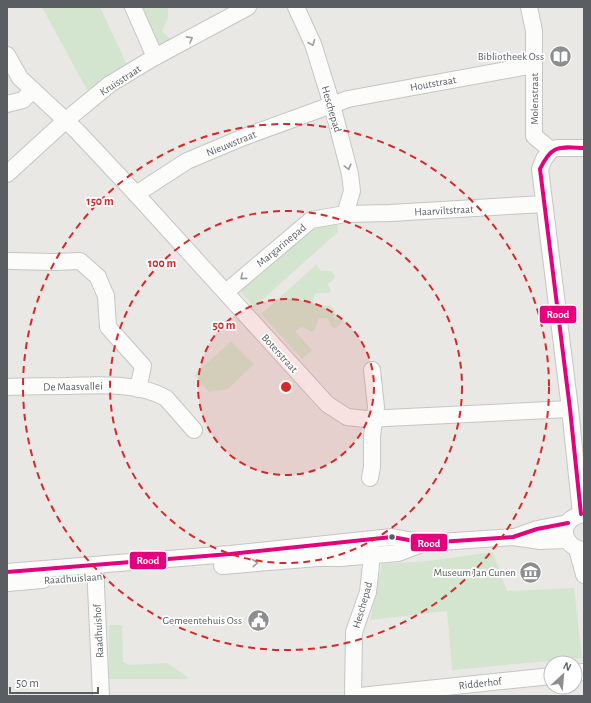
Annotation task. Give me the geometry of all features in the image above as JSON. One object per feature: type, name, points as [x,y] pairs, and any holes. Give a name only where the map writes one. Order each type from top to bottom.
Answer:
[{"type":"street","points":[[133,7],[155,57]]},
{"type":"street","name":"Kruisstraat","points":[[7,174],[65,121],[110,84],[155,57],[248,7]]},
{"type":"street","name":"Heschepad","points":[[296,7],[313,44],[332,105],[350,174],[352,191],[345,214]]},
{"type":"street","name":"Molenstraat","points":[[529,7],[534,31],[534,136],[551,150]]},
{"type":"street","name":"Boterstraat","points":[[7,55],[20,78],[65,121],[136,194],[327,404],[347,417],[366,419],[570,409]]},
{"type":"street","name":"Houtstraat","points":[[332,105],[348,99],[534,65]]},
{"type":"street","points":[[7,104],[24,100],[32,90]]},
{"type":"street","name":"Nieuwstraat","points":[[136,194],[187,161],[244,137],[332,105]]},
{"type":"street","points":[[584,148],[557,148],[551,150],[544,159],[540,169],[583,515],[574,517],[568,523],[565,535],[576,546],[584,575]]},
{"type":"street","name":"Haarviltstraat","points":[[345,214],[390,213],[544,204]]},
{"type":"street","name":"Margarinepad","points":[[226,292],[311,220],[345,214]]},
{"type":"street","points":[[10,261],[80,261],[98,277],[106,296],[108,328],[143,366],[138,389]]},
{"type":"street","points":[[370,478],[372,467],[372,436],[376,407],[372,370]]},
{"type":"street","name":"De Maasvallei","points":[[7,387],[103,385],[138,389],[166,398],[194,430]]},
{"type":"street","name":"Raadhuislaan","points":[[513,537],[537,529],[568,523]]},
{"type":"street","name":"Raadhuislaan","points":[[7,583],[230,554],[392,537],[425,543],[513,537],[576,546]]},
{"type":"street","name":"Heschepad","points":[[353,696],[354,632],[368,592],[371,555],[369,539]]},
{"type":"street","name":"Raadhuislaan","points":[[7,572],[95,571],[340,558],[398,553],[425,543]]},
{"type":"street","name":"Raadhuishof","points":[[95,571],[101,696]]},
{"type":"street","name":"Ridderhof","points":[[360,696],[543,677]]},
{"type":"green space","points":[[42,7],[100,7],[128,67],[87,90]]},
{"type":"green space","points":[[136,7],[168,7],[168,18],[162,31],[172,41],[158,49]]},
{"type":"green space","points":[[337,223],[338,232],[254,307],[239,290],[309,229]]},
{"type":"green space","points":[[317,264],[321,271],[331,271],[335,278],[328,284],[331,291],[330,293],[316,293],[313,299],[314,303],[317,307],[330,305],[335,310],[333,317],[334,319],[341,320],[342,322],[335,329],[331,326],[327,318],[319,318],[314,331],[312,332],[302,327],[295,331],[312,350],[302,359],[261,314]]},
{"type":"green space","points":[[231,341],[254,364],[228,389],[209,392],[194,375]]},
{"type":"green space","points":[[493,552],[507,591],[574,588],[582,655],[543,655],[543,662],[452,670],[447,611],[370,620],[382,564],[429,561]]},
{"type":"green space","points":[[109,625],[122,625],[123,662],[129,665],[167,663],[188,679],[109,679]]},
{"type":"transit line","name":"Rood","points":[[581,514],[570,409],[540,169],[548,155],[557,149],[568,147],[584,148]]},
{"type":"transit line","name":"Rood","points":[[7,572],[230,554],[392,537],[425,543],[513,537],[537,529],[568,523]]},
{"type":"place","name":"Bibliotheek Oss","points":[[560,56]]},
{"type":"place","name":"Museum Jan Cunen","points":[[531,572]]},
{"type":"place","name":"Gemeentehuis Oss","points":[[258,620]]}]
